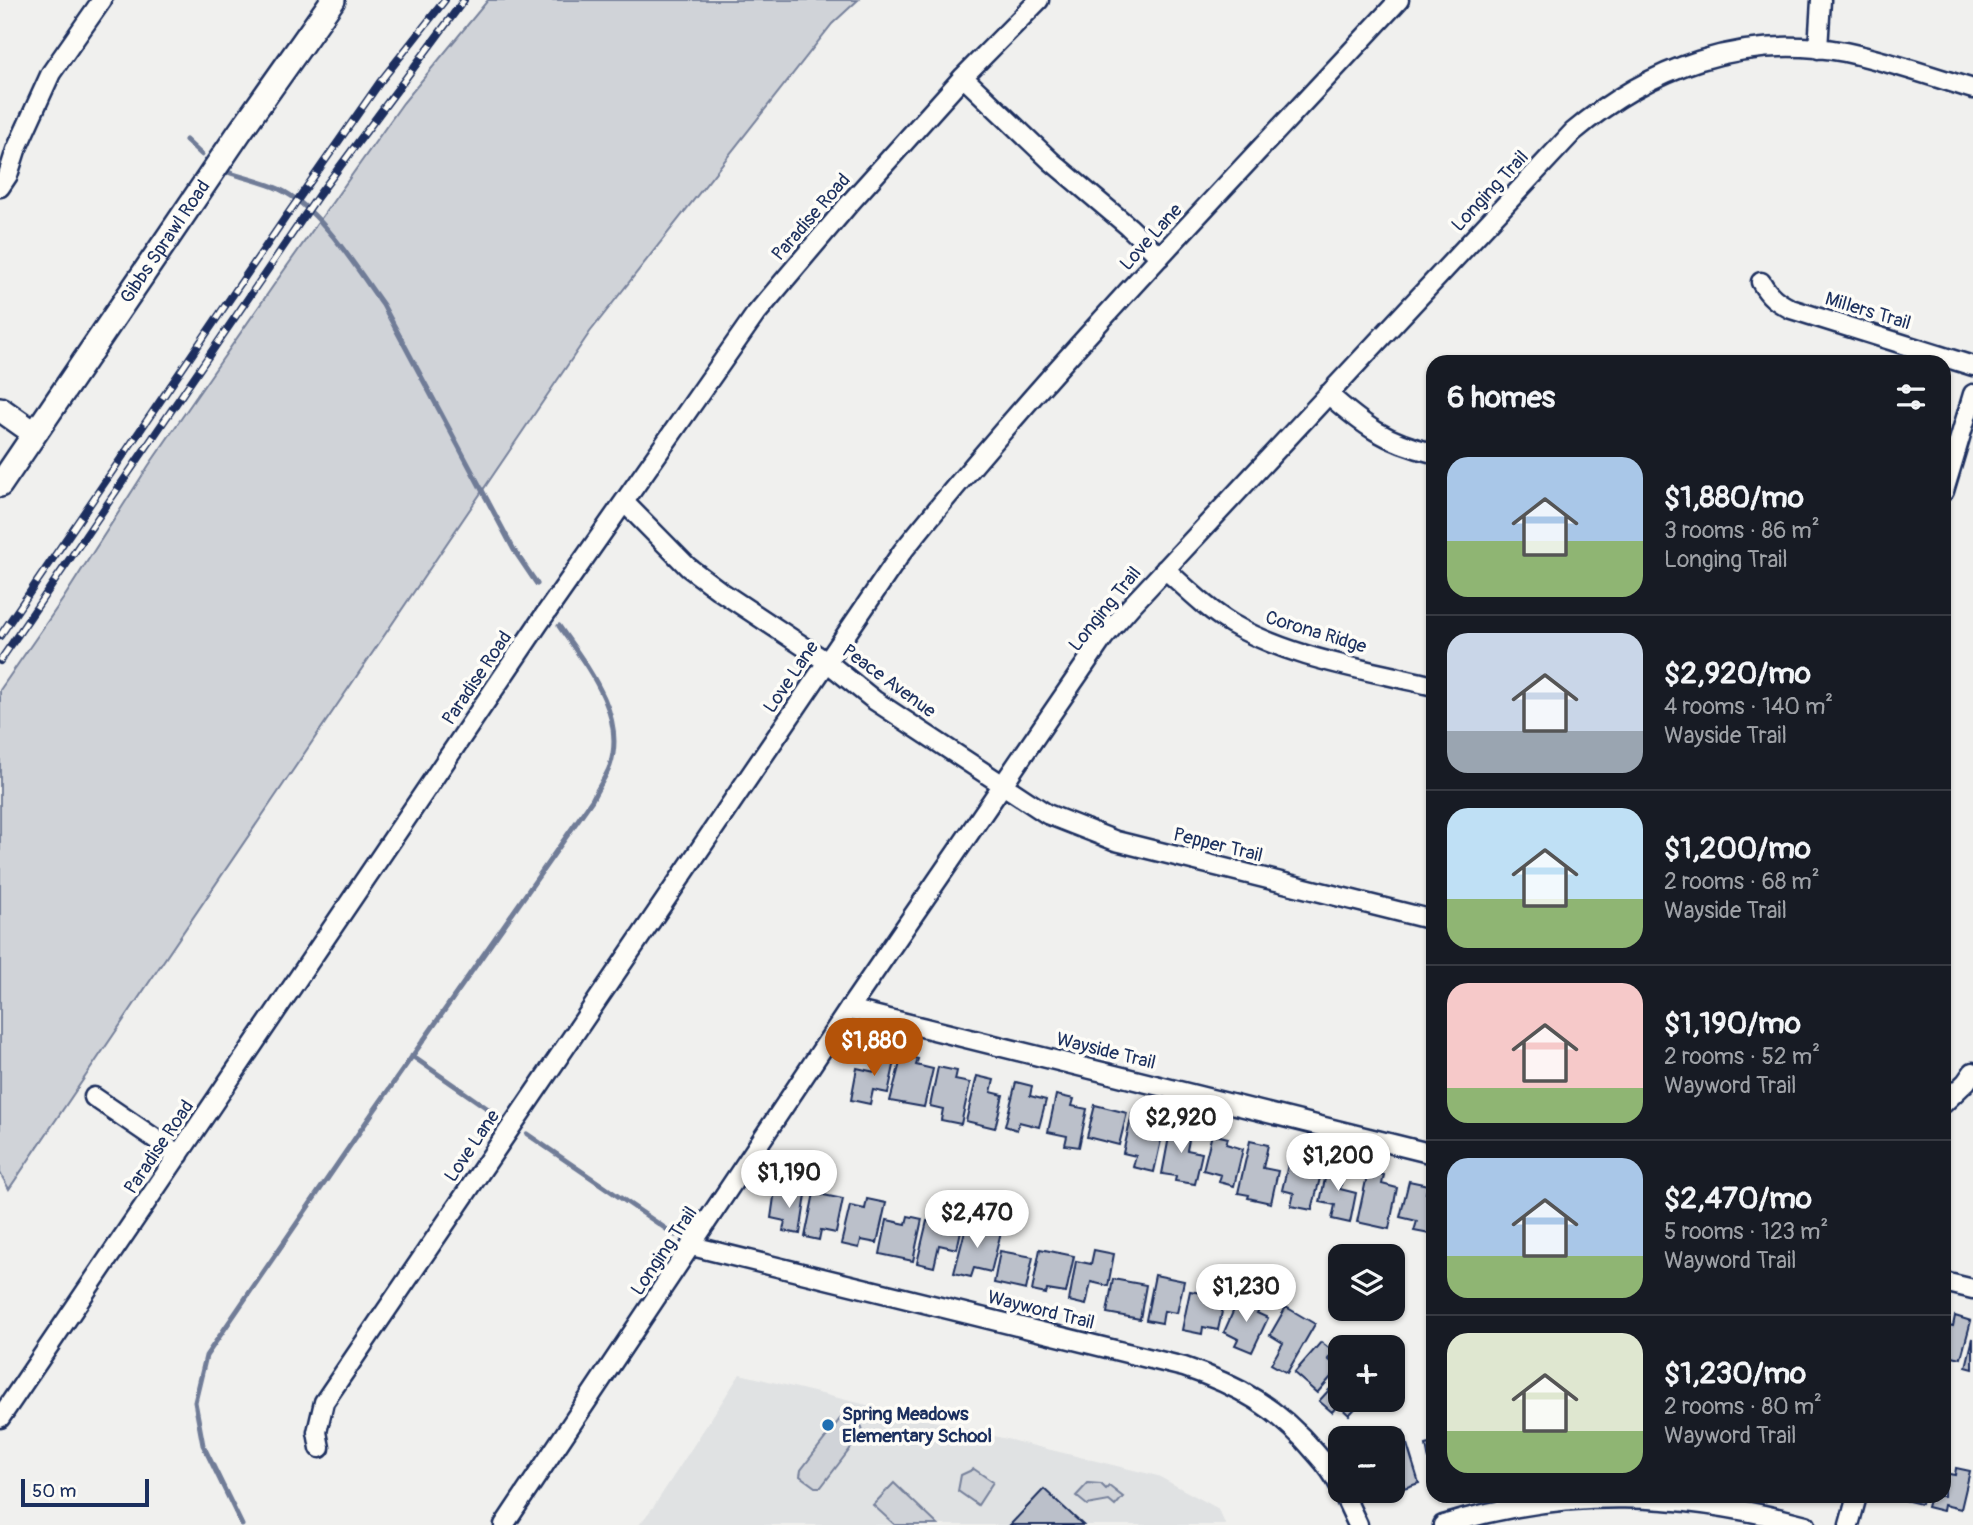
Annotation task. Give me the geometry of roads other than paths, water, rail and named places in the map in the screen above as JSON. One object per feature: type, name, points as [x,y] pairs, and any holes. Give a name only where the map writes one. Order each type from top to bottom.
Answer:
[{"type":"main road","name":"Gibbs Sprawl Road","points":[[0,485],[239,133],[333,0]]},
{"type":"main road","points":[[0,409],[34,433]]},
{"type":"street","points":[[0,187],[8,175],[16,150],[51,74],[102,0]]},
{"type":"street","name":"Paradise Road","points":[[0,1418],[562,589],[755,315],[849,204],[963,77],[1039,0]]},
{"type":"street","name":"Love Lane","points":[[320,1448],[317,1432],[324,1402],[902,552],[973,464],[1160,257],[1399,0]]},
{"type":"street","points":[[1818,48],[1821,0]]},
{"type":"street","name":"Longing Trail","points":[[504,1525],[849,1009],[1104,637],[1573,132],[1607,105],[1654,77],[1715,55],[1780,47],[1818,48],[1876,60],[1973,89]]},
{"type":"street","points":[[963,77],[1051,161],[1160,257]]},
{"type":"street","points":[[0,139],[16,150]]},
{"type":"street","name":"Millers Trail","points":[[1761,282],[1775,301],[1791,310],[1937,355]]},
{"type":"street","name":"Millers Trail","points":[[1951,359],[1973,366]]},
{"type":"street","points":[[1328,394],[1360,422],[1388,439],[1426,451]]},
{"type":"street","points":[[1951,468],[1973,394]]},
{"type":"street","name":"Peace Avenue","points":[[624,502],[688,567],[720,592],[827,662],[874,700],[1003,785]]},
{"type":"street","name":"Corona Ridge","points":[[1165,569],[1207,607],[1256,636],[1304,654],[1426,684]]},
{"type":"street","name":"Pepper Trail","points":[[1003,785],[1047,814],[1116,841],[1426,918]]},
{"type":"street","name":"Wayside Trail","points":[[849,1009],[1426,1152]]},
{"type":"street","points":[[1951,1096],[1973,1072]]},
{"type":"street","points":[[94,1097],[179,1155]]},
{"type":"street","name":"Wayword Trail","points":[[692,1246],[1184,1367],[1222,1380],[1254,1397],[1284,1419],[1328,1467]]},
{"type":"street","points":[[1951,1284],[1973,1289]]},
{"type":"street","name":"Wayword Trail","points":[[1348,1503],[1358,1525]]},
{"type":"street","points":[[1443,1525],[1538,1503]]},
{"type":"street","points":[[1700,1503],[1736,1508],[1806,1525]]},
{"type":"street","points":[[1849,1525],[1855,1503]]},
{"type":"waterway","points":[[186,140],[202,155]]},
{"type":"waterway","points":[[228,172],[279,189],[294,198],[323,225],[349,257],[383,305],[514,550],[537,584]]},
{"type":"waterway","points":[[242,1525],[203,1445],[195,1402],[206,1356],[592,800],[610,766],[614,747],[608,710],[591,674],[559,626]]},
{"type":"waterway","points":[[412,1056],[494,1113]]},
{"type":"waterway","points":[[527,1134],[675,1235]]},
{"type":"railway","points":[[0,636],[380,82],[445,0]]},
{"type":"railway","points":[[0,661],[318,196],[464,0]]},
{"type":"place","name":"Spring Meadows Elementary School","points":[[828,1425]]}]
